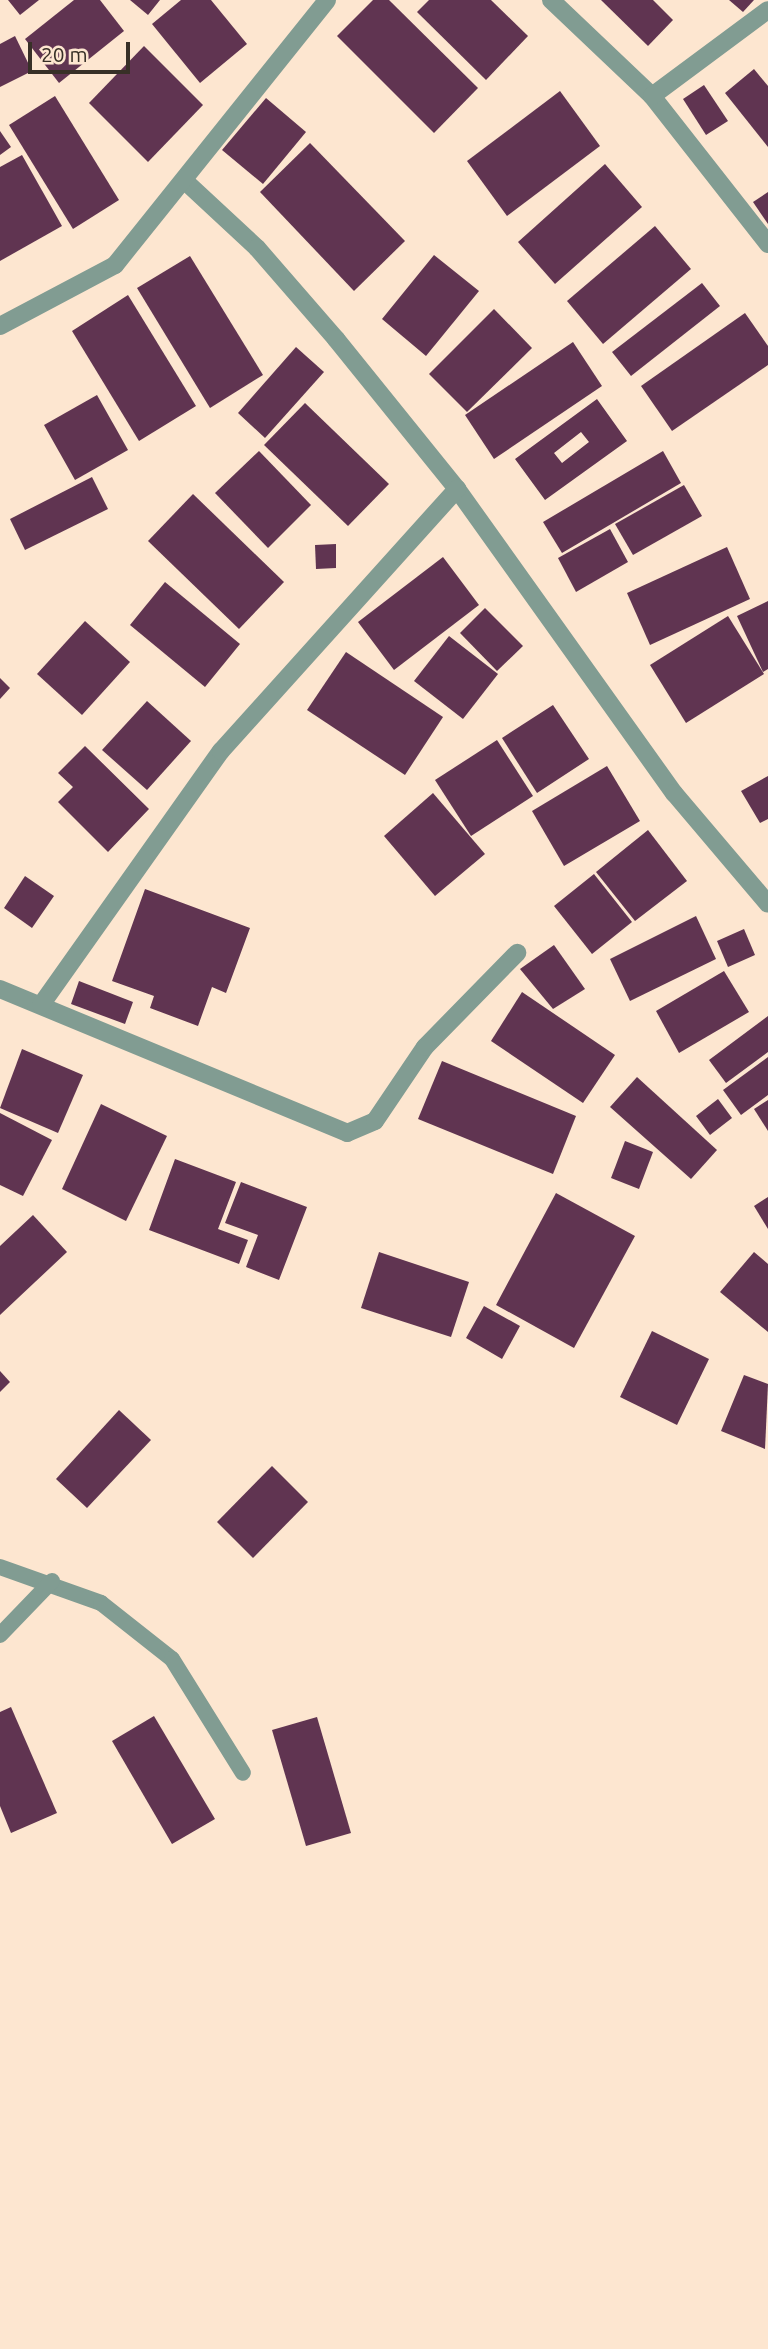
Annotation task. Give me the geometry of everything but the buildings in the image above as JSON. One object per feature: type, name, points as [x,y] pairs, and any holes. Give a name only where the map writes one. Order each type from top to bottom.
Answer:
[{"type":"street","points":[[0,326],[115,265],[186,182],[327,0]]},
{"type":"street","points":[[551,0],[652,96],[768,244]]},
{"type":"street","points":[[652,96],[768,10]]},
{"type":"street","points":[[186,182],[257,248],[457,489],[674,793],[768,904]]},
{"type":"street","points":[[41,1005],[80,958],[220,751],[457,489]]},
{"type":"street","points":[[0,989],[347,1133],[375,1121],[425,1047],[517,953]]},
{"type":"lane","points":[[0,1567],[52,1581],[101,1603],[172,1659],[243,1773]]},
{"type":"lane","points":[[0,1634],[52,1581]]}]
